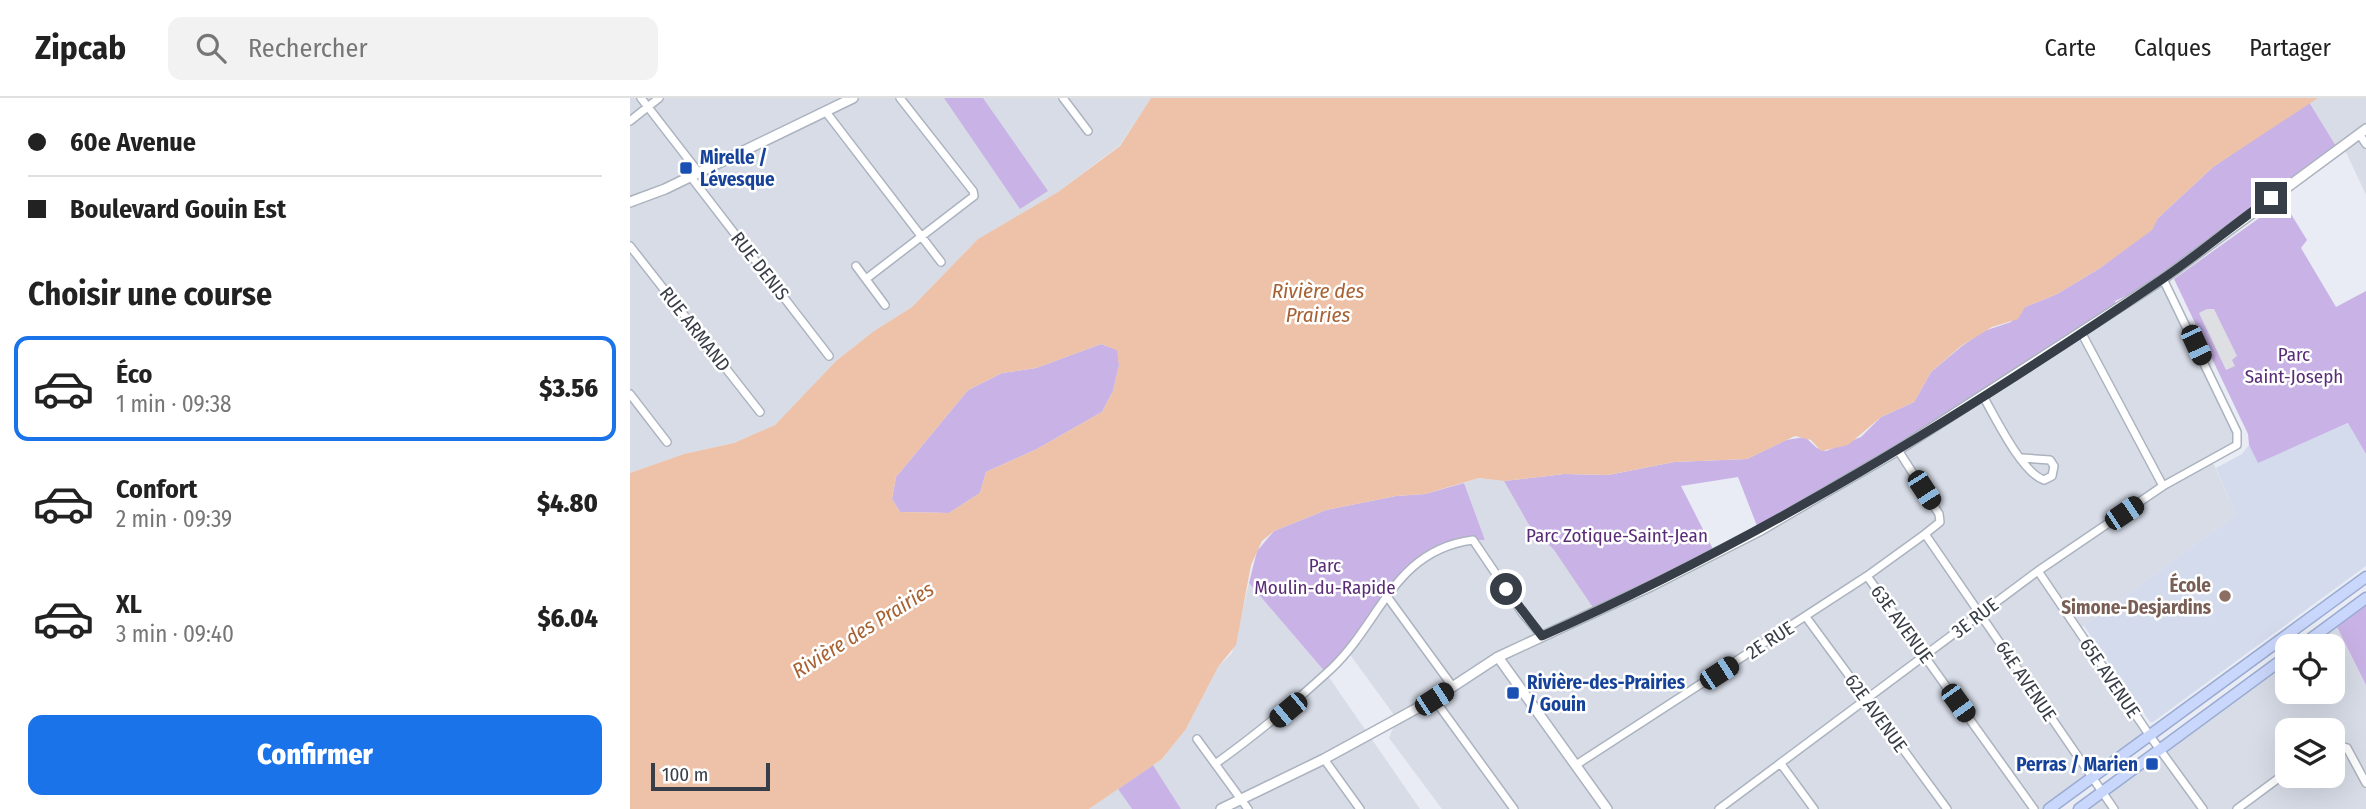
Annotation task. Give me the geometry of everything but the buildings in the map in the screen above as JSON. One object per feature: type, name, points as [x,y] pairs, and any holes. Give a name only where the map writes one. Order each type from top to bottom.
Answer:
[{"type":"main road","points":[[2049,809],[2366,577]]},
{"type":"main road","points":[[2317,634],[2366,598]]},
{"type":"main road","points":[[2080,809],[2275,665]]},
{"type":"street","name":"RUE DENIS","points":[[641,98],[829,356]]},
{"type":"street","points":[[630,121],[659,98]]},
{"type":"street","points":[[630,202],[695,175],[853,98]]},
{"type":"street","points":[[866,279],[972,199],[974,193],[900,98]]},
{"type":"street","points":[[1063,98],[1088,131]]},
{"type":"street","points":[[826,112],[941,262]]},
{"type":"street","points":[[1221,809],[1324,759],[1434,699],[1498,657],[1759,531],[1898,450],[2163,279],[2363,132],[2366,144]]},
{"type":"street","name":"RUE ARMAND","points":[[630,246],[760,412]]},
{"type":"street","points":[[856,266],[884,305]]},
{"type":"street","name":"3E RUE","points":[[1719,809],[2038,571],[2163,486],[2233,448],[2239,442],[2163,279]]},
{"type":"street","points":[[2081,332],[2163,486]]},
{"type":"street","points":[[630,394],[667,442]]},
{"type":"street","points":[[1983,396],[2022,458]]},
{"type":"street","points":[[1898,450],[1939,514],[1940,522],[1925,534]]},
{"type":"street","name":"2E RUE","points":[[1576,765],[1806,617],[1925,534]]},
{"type":"street","name":"64E AVENUE","points":[[1925,534],[2114,809]]},
{"type":"street","points":[[1215,764],[1280,716],[1332,667],[1386,595],[1429,553],[1473,540],[1523,614],[1542,636]]},
{"type":"street","name":"65E AVENUE","points":[[2038,571],[2203,809]]},
{"type":"street","name":"63E AVENUE","points":[[1867,576],[2034,809]]},
{"type":"street","points":[[1386,595],[1453,687]]},
{"type":"street","name":"62E AVENUE","points":[[1806,617],[1947,809]]},
{"type":"street","points":[[1498,657],[1607,809]]},
{"type":"street","points":[[1434,699],[1514,809]]},
{"type":"street","points":[[1196,739],[1248,809]]},
{"type":"street","points":[[2345,748],[2366,783]]},
{"type":"street","points":[[1324,759],[1360,809]]},
{"type":"street","points":[[1781,764],[1814,809]]},
{"type":"street","points":[[2237,809],[2275,781]]},
{"type":"shaded area","points":[[630,98],[1151,98],[1120,145],[1058,192],[978,239],[912,307],[874,331],[836,361],[775,425],[734,443],[684,454],[630,473]]},
{"type":"shaded area","points":[[2318,98],[2366,98],[2366,195],[2346,152],[2339,151],[2309,102]]},
{"type":"shaded area","points":[[2163,279],[2239,442],[2212,460],[2236,515],[2084,626],[2077,628],[2150,736],[2049,809],[1442,809],[1389,738],[1397,719],[1346,649],[1422,558],[1473,540],[1485,540],[1464,483],[1479,478],[1504,481],[1529,525],[1554,550],[1597,612],[1715,553]]},
{"type":"shaded area","points":[[2214,309],[2237,356],[2232,360],[2235,366],[2226,370],[2199,313]]},
{"type":"shaded area","name":"École Simone-Desjardins","points":[[2349,423],[2366,454],[2366,566],[2150,722],[2084,626],[2236,515],[2216,468],[2242,454],[2249,445],[2258,462]]},
{"type":"shaded area","points":[[1249,583],[1326,673],[1420,809],[1181,809],[1153,765],[1162,759],[1186,729],[1218,667],[1232,653]]},
{"type":"shaded area","points":[[2334,621],[2340,634],[2317,634]]},
{"type":"shaded area","points":[[2345,643],[2366,685],[2366,809],[2079,809],[2275,665],[2275,704],[2345,704]]},
{"type":"shaded area","points":[[1118,789],[1132,809],[1089,809]]},
{"type":"green space","points":[[944,98],[983,98],[1048,191],[1020,209]]},
{"type":"green space","name":"Parc Zotique-Saint-Jean","points":[[2309,102],[2339,151],[2163,279],[2115,301],[2116,304],[2081,332],[1759,531],[1738,477],[1681,486],[1715,553],[1596,612],[1554,550],[1529,525],[1504,481],[1564,474],[1608,475],[1674,462],[1747,459],[1786,440],[1805,437],[1817,448],[1826,451],[1861,437],[1881,417],[1914,402],[1931,372],[1962,346],[1984,331],[2011,322],[2025,307],[2057,294],[2100,268],[2151,230],[2158,218],[2213,167]]},
{"type":"green space","name":"Parc Saint-Joseph","points":[[2283,201],[2307,240],[2301,248],[2336,307],[2366,291],[2366,454],[2348,423],[2258,463],[2249,445],[2248,434],[2174,279]]},
{"type":"green space","points":[[1101,344],[1118,350],[1119,366],[1113,391],[1102,412],[1037,449],[986,472],[980,493],[949,513],[900,512],[892,499],[896,477],[968,390],[1002,373],[1036,368]]},
{"type":"green space","name":"Parc Moulin-du-Rapide","points":[[1464,483],[1485,540],[1473,540],[1429,553],[1375,612],[1326,673],[1249,583],[1257,551],[1274,531],[1326,510],[1396,496],[1425,494]]},
{"type":"green space","points":[[2366,605],[2366,685],[2345,643],[2345,634],[2340,634],[2337,627]]},
{"type":"green space","points":[[1153,765],[1181,809],[1132,809],[1118,789]]},
{"type":"water","name":"Rivière des Prairies","points":[[1151,98],[2318,98],[2213,167],[2158,218],[2152,230],[2100,268],[2057,294],[2025,307],[2018,319],[1992,327],[1961,346],[1931,372],[1914,402],[1881,417],[1848,445],[1821,451],[1811,440],[1795,436],[1747,459],[1674,462],[1608,475],[1564,474],[1504,481],[1479,478],[1425,494],[1396,496],[1326,510],[1274,531],[1262,541],[1251,565],[1236,645],[1218,667],[1186,729],[1162,759],[1089,809],[630,809],[630,473],[684,454],[734,443],[775,425],[836,361],[874,331],[912,307],[978,239],[1058,192],[1120,146]],"holes":[[[1101,344],[1117,350],[1119,366],[1113,391],[1102,412],[1037,449],[986,472],[980,493],[949,513],[900,512],[892,499],[896,477],[968,390],[1002,373],[1036,368]]]},
{"type":"place","name":"Mirelle / Lévesque","points":[[686,168]]},
{"type":"place","name":"École Simone-Desjardins","points":[[2225,596]]},
{"type":"place","name":"Rivière-des-Prairies / Gouin","points":[[1513,693]]},
{"type":"place","name":"Perras / Marien","points":[[2152,764]]},
{"type":"route","points":[[1506,589],[1542,636],[1651,586],[1759,531],[1898,450],[2163,279],[2271,198]]}]
